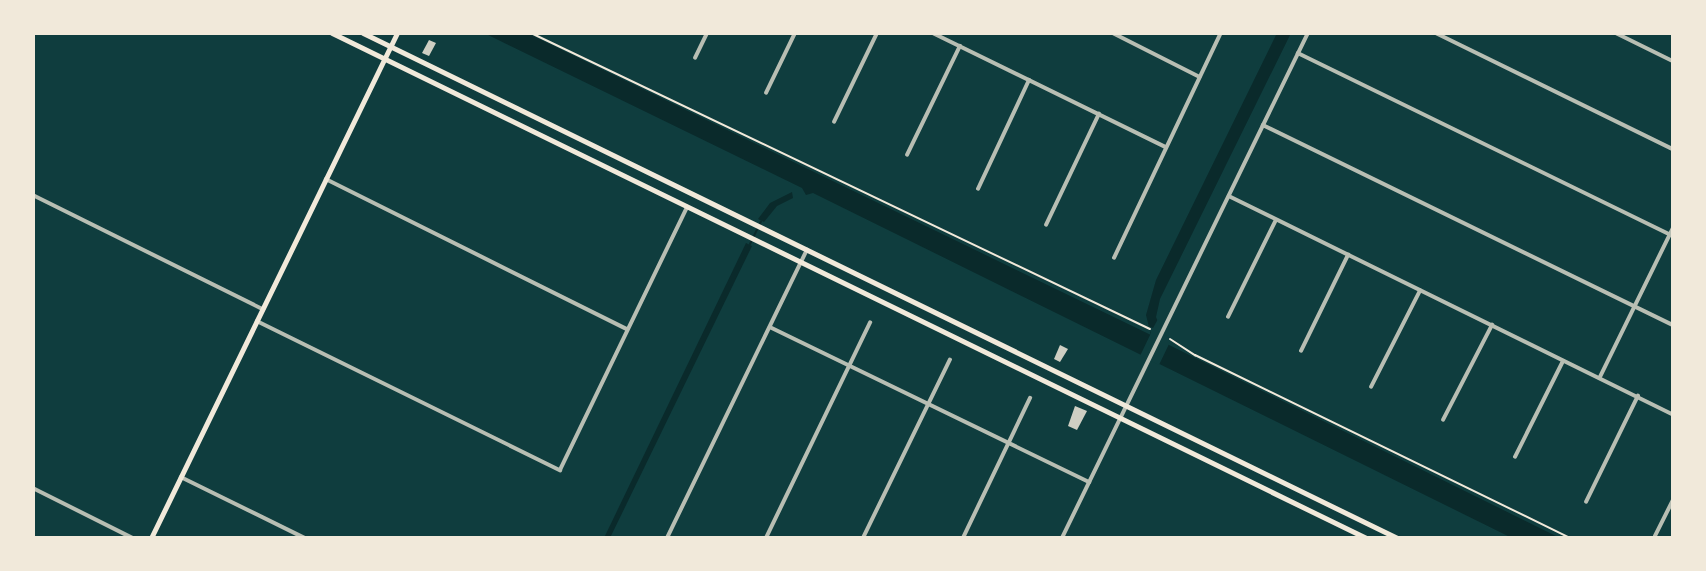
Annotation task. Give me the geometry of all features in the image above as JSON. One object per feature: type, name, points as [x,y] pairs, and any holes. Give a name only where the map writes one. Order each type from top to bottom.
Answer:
[{"type":"main road","points":[[332,33],[1366,538]]},
{"type":"main road","points":[[363,33],[1397,538]]},
{"type":"main road","points":[[151,538],[397,33]]},
{"type":"main road","points":[[687,207],[693,195]]},
{"type":"main road","points":[[1215,464],[1221,452]]},
{"type":"main road","points":[[1354,532],[1360,520]]},
{"type":"street","points":[[695,58],[707,33]]},
{"type":"street","points":[[766,93],[795,33]]},
{"type":"street","points":[[834,122],[877,33]]},
{"type":"street","points":[[933,33],[1166,147]]},
{"type":"street","points":[[1113,33],[1200,77]]},
{"type":"street","points":[[1114,258],[1221,33]]},
{"type":"street","points":[[1062,538],[1308,33]]},
{"type":"street","points":[[1436,33],[1673,149]]},
{"type":"street","points":[[1616,33],[1673,61]]},
{"type":"street","points":[[907,155],[960,46]]},
{"type":"street","points":[[1298,53],[1671,236]]},
{"type":"street","points":[[978,189],[1030,80]]},
{"type":"street","points":[[1046,225],[1099,114]]},
{"type":"street","points":[[1263,125],[1673,325]]},
{"type":"street","points":[[326,179],[627,329]]},
{"type":"street","points":[[33,195],[263,309]]},
{"type":"street","points":[[1229,196],[1673,414]]},
{"type":"street","points":[[257,321],[560,470],[687,207]]},
{"type":"street","points":[[1228,317],[1276,220]]},
{"type":"street","points":[[1600,378],[1673,228]]},
{"type":"street","points":[[667,538],[807,250]]},
{"type":"street","points":[[1301,351],[1348,255]]},
{"type":"street","points":[[1371,387],[1420,291]]},
{"type":"street","points":[[766,538],[870,323]]},
{"type":"street","points":[[1443,420],[1492,325]]},
{"type":"street","points":[[770,327],[1089,482]]},
{"type":"street","points":[[863,538],[950,360]]},
{"type":"street","points":[[1515,457],[1563,360]]},
{"type":"street","points":[[1586,502],[1638,396]]},
{"type":"street","points":[[962,538],[1030,398]]},
{"type":"street","points":[[181,477],[305,538]]},
{"type":"street","points":[[33,488],[133,538]]},
{"type":"street","points":[[1655,536],[1673,500]]},
{"type":"path","points":[[531,33],[1150,329]]},
{"type":"path","points":[[1170,340],[1195,355],[1570,538]]},
{"type":"water","points":[[484,33],[527,33],[1151,335],[1146,315],[1156,280],[1277,33],[1291,33],[1160,299],[1156,317],[1167,344],[1560,538],[1512,538],[813,193],[806,195],[802,188]]},
{"type":"water","points":[[792,192],[793,198],[777,206],[764,222],[758,219],[770,203]]},
{"type":"water","points":[[746,243],[752,246],[610,538],[604,538]]},
{"type":"pier","points":[[1158,319],[1170,342],[1159,365],[1140,356],[1151,333],[1148,326],[1153,328]]},
{"type":"building","points":[[429,40],[436,43],[429,56],[422,53]]},
{"type":"building","points":[[1060,345],[1068,349],[1060,362],[1054,359]]},
{"type":"building","points":[[1075,406],[1087,411],[1077,430],[1068,426]]},
{"type":"waterway","points":[[750,244],[761,221]]}]
